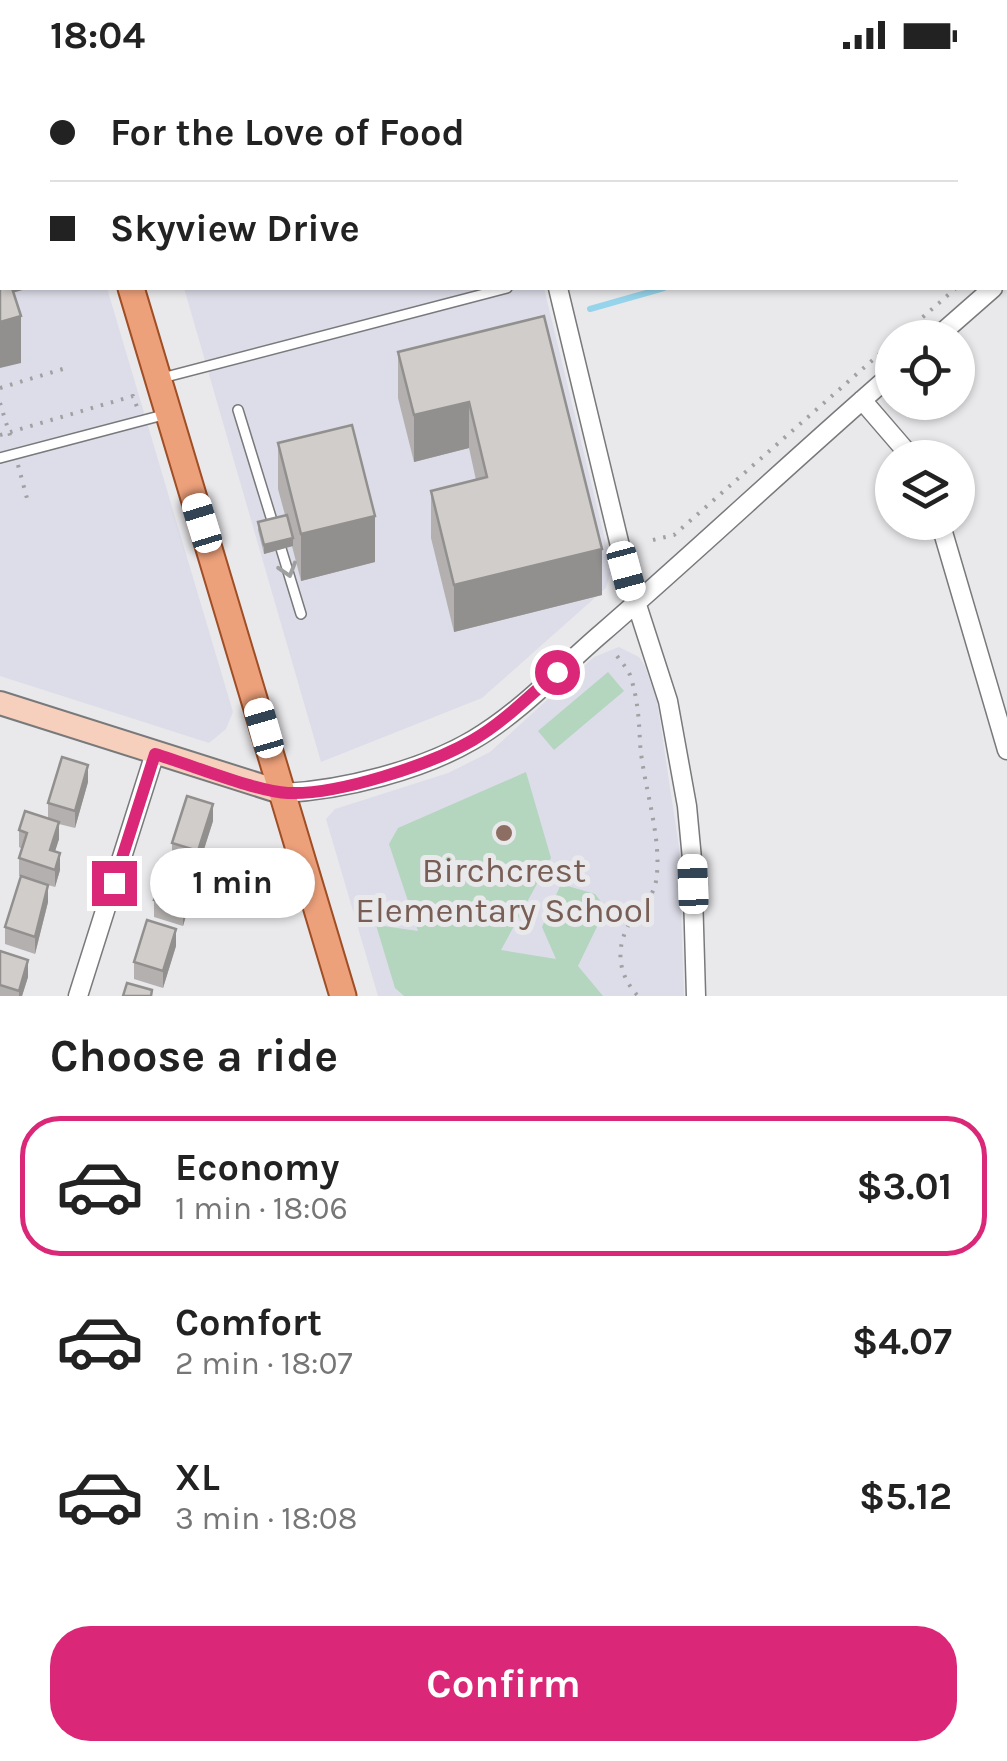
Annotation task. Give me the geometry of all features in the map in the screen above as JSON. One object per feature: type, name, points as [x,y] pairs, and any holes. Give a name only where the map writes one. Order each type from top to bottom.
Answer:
[{"type":"main road","points":[[132,290],[342,996]]},
{"type":"street","points":[[558,290],[635,604],[668,701],[692,858],[696,996]]},
{"type":"street","points":[[957,320],[991,290]]},
{"type":"street","points":[[0,703],[284,793],[317,792],[417,764],[466,744],[505,717],[875,389]]},
{"type":"street","points":[[862,400],[896,440]]},
{"type":"street","points":[[945,540],[1007,750]]},
{"type":"street","points":[[78,996],[155,754]]},
{"type":"lane","points":[[158,379],[500,290]]},
{"type":"lane","points":[[238,410],[302,614]]},
{"type":"lane","points":[[0,458],[169,413]]},
{"type":"path","points":[[920,320],[954,290]]},
{"type":"path","points":[[653,540],[674,535],[875,358]]},
{"type":"path","points":[[0,388],[66,368]]},
{"type":"path","points":[[0,435],[132,396],[142,420]]},
{"type":"path","points":[[617,656],[629,672],[641,717],[640,744],[653,812],[656,880],[650,898],[628,925],[620,953],[621,973],[638,996]]},
{"type":"shaded area","points":[[0,290],[108,290],[233,712],[226,729],[209,743],[0,676]]},
{"type":"shaded area","points":[[185,290],[544,290],[612,569],[606,588],[482,698],[321,762]]},
{"type":"shaded area","name":"Birchcrest Elementary School","points":[[619,647],[639,657],[657,701],[679,847],[684,996],[378,996],[326,819],[335,809],[448,773],[490,752],[594,657]]},
{"type":"green space","points":[[608,672],[624,691],[554,750],[538,731]]},
{"type":"green space","points":[[526,772],[551,858],[501,950],[556,959],[542,927],[561,884],[595,894],[606,908],[578,966],[603,996],[404,996],[395,988],[376,925],[418,931],[389,844],[398,828]]},
{"type":"building","points":[[0,290],[13,290],[21,316],[0,322]]},
{"type":"building","points":[[544,316],[602,549],[454,585],[431,491],[487,477],[469,402],[414,415],[398,352]]},
{"type":"building","points":[[352,425],[375,516],[301,534],[278,443]]},
{"type":"building","points":[[287,515],[293,538],[264,545],[258,522]]},
{"type":"building","points":[[62,757],[88,765],[75,811],[48,803]]},
{"type":"building","points":[[187,796],[213,804],[198,851],[172,843]]},
{"type":"building","points":[[25,811],[59,822],[50,850],[60,853],[55,870],[19,858],[27,833],[19,830]]},
{"type":"building","points":[[168,856],[196,864],[183,909],[154,900],[158,887],[154,886]]},
{"type":"building","points":[[21,876],[48,885],[35,937],[5,927]]},
{"type":"building","points":[[147,920],[176,929],[163,971],[134,962]]},
{"type":"building","points":[[0,951],[28,960],[19,991],[0,985]]},
{"type":"building","points":[[127,983],[152,990],[151,996],[123,996]]},
{"type":"waterway","points":[[590,309],[657,290]]},
{"type":"place","name":"Birchcrest Elementary School","points":[[504,833]]},
{"type":"route","points":[[114,883],[155,754],[284,793],[317,792],[456,749],[505,717],[557,672]]}]
